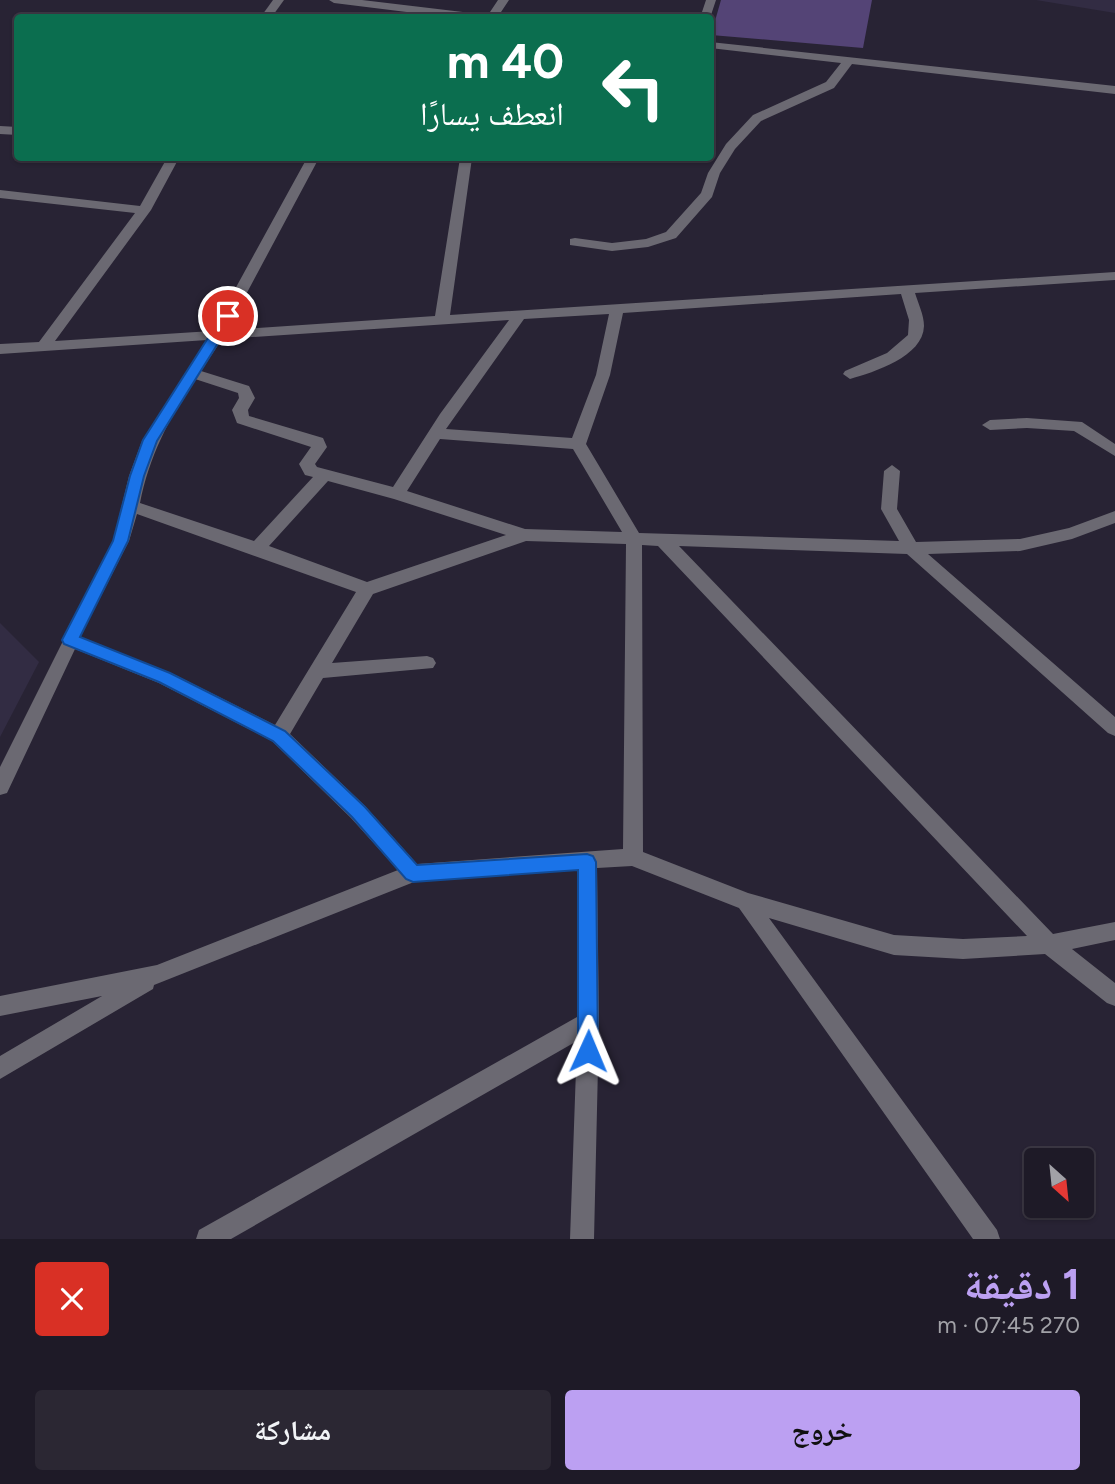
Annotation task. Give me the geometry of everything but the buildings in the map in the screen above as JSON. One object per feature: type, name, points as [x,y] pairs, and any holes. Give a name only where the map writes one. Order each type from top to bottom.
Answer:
[{"type":"street","points":[[268,14],[279,0]]},
{"type":"street","points":[[334,0],[455,14]]},
{"type":"street","points":[[492,14],[504,0]]},
{"type":"street","points":[[714,45],[1115,90]]},
{"type":"street","points":[[575,242],[612,247],[648,243],[671,235],[707,194],[714,173],[730,147],[757,118],[830,85],[849,61]]},
{"type":"street","points":[[42,348],[144,210],[171,161]]},
{"type":"street","points":[[0,787],[121,541],[137,476],[150,440],[216,337],[311,161]]},
{"type":"street","points":[[442,319],[466,161]]},
{"type":"street","points":[[0,194],[144,210]]},
{"type":"street","points":[[0,349],[216,337],[442,319],[1115,276]]},
{"type":"street","points":[[850,374],[895,354],[915,337],[917,325],[906,288]]},
{"type":"street","points":[[578,444],[603,375],[617,309]]},
{"type":"street","points":[[397,494],[436,433],[520,315]]},
{"type":"street","points":[[191,373],[244,390],[247,398],[240,410],[242,419],[317,442],[319,447],[307,467],[525,535],[911,548],[1020,545],[1072,533],[1115,517]]},
{"type":"street","points":[[990,425],[1027,423],[1077,426],[1115,451]]},
{"type":"street","points":[[436,433],[578,444]]},
{"type":"street","points":[[578,444],[634,538],[633,857]]},
{"type":"street","points":[[892,471],[889,509],[911,548],[1115,728]]},
{"type":"street","points":[[257,548],[325,474]]},
{"type":"street","points":[[131,506],[368,589],[525,535]]},
{"type":"street","points":[[662,539],[1049,944],[1115,996]]},
{"type":"street","points":[[279,736],[368,589]]},
{"type":"street","points":[[70,640],[164,678],[279,736],[358,812],[413,873]]},
{"type":"street","points":[[319,671],[428,663]]},
{"type":"street","points":[[0,1068],[157,975],[413,873],[633,857],[746,902],[894,945],[963,949],[1049,944],[1115,932]]},
{"type":"street","points":[[582,1239],[588,1023],[587,862]]},
{"type":"street","points":[[746,902],[988,1239]]},
{"type":"street","points":[[0,1006],[157,975]]},
{"type":"street","points":[[208,1239],[588,1023]]},
{"type":"shaded area","points":[[721,0],[872,0],[863,48],[714,35]]},
{"type":"shaded area","points":[[1036,0],[1115,0],[1115,13]]},
{"type":"shaded area","points":[[0,623],[39,662],[0,737]]},
{"type":"route","points":[[228,316],[150,440],[137,476],[121,541],[70,640],[164,678],[279,736],[358,812],[413,873],[587,862],[588,1051]]}]
